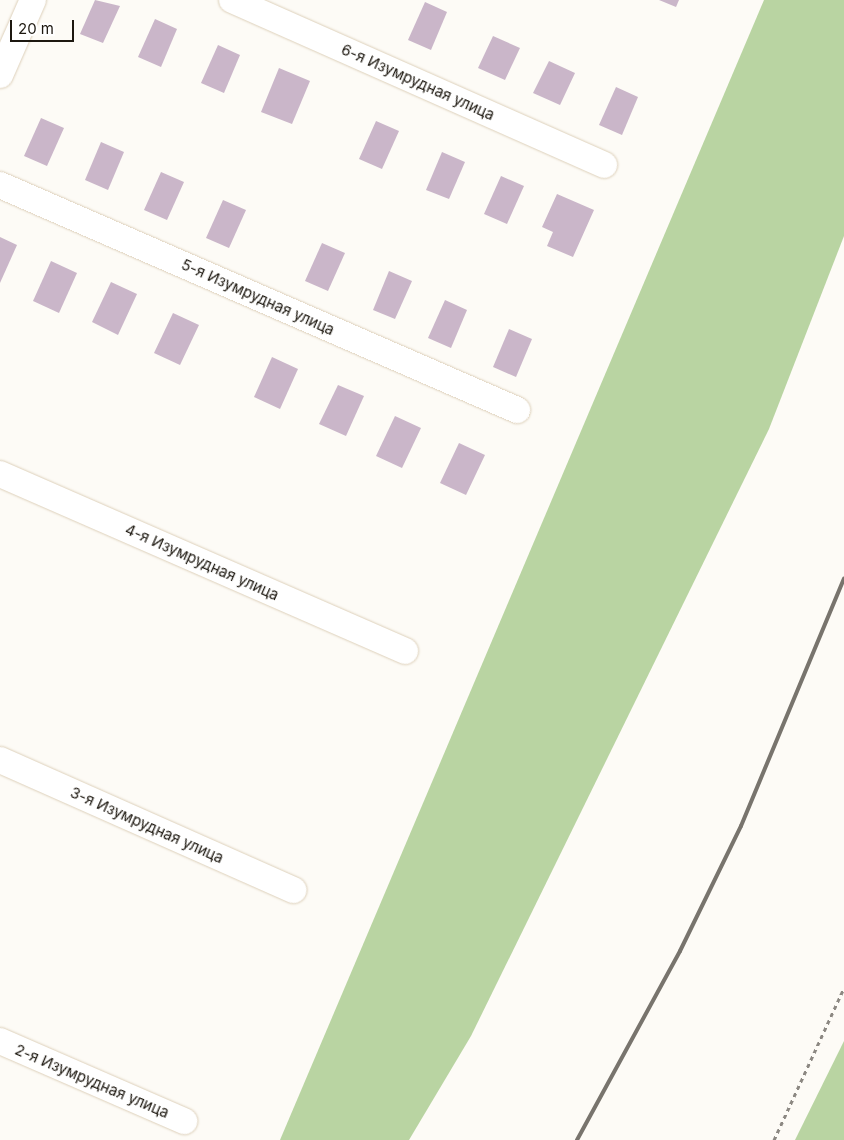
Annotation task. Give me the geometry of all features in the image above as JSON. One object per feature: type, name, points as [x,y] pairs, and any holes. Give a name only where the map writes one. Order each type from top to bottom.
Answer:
[{"type":"street","points":[[0,75],[33,0]]},
{"type":"street","name":"6-я Изумрудная улица","points":[[232,0],[604,165]]},
{"type":"street","name":"5-я Изумрудная улица","points":[[0,185],[516,410]]},
{"type":"street","name":"4-я Изумрудная улица","points":[[0,474],[405,651]]},
{"type":"street","name":"3-я Изумрудная улица","points":[[0,760],[294,890]]},
{"type":"street","name":"2-я Изумрудная улица","points":[[0,1041],[184,1121]]},
{"type":"path","points":[[774,1140],[844,988]]},
{"type":"green space","points":[[764,0],[844,0],[844,236],[769,429],[471,1036],[409,1140],[280,1140]]},
{"type":"green space","points":[[844,1041],[844,1140],[795,1140]]},
{"type":"building","points":[[95,0],[120,6],[103,43],[80,34]]},
{"type":"building","points":[[659,0],[679,0],[676,7]]},
{"type":"building","points":[[425,2],[447,12],[431,50],[408,40]]},
{"type":"building","points":[[155,19],[177,29],[161,67],[138,57]]},
{"type":"building","points":[[493,36],[520,48],[505,80],[478,68]]},
{"type":"building","points":[[218,45],[240,55],[224,93],[201,83]]},
{"type":"building","points":[[549,61],[575,73],[560,105],[533,93]]},
{"type":"building","points":[[279,68],[310,81],[292,124],[261,112]]},
{"type":"building","points":[[616,87],[638,97],[622,135],[599,125]]},
{"type":"building","points":[[41,118],[64,128],[47,166],[24,156]]},
{"type":"building","points":[[376,121],[399,131],[382,169],[359,159]]},
{"type":"building","points":[[101,142],[124,152],[108,190],[85,180]]},
{"type":"building","points":[[442,152],[465,162],[449,199],[426,190]]},
{"type":"building","points":[[161,172],[184,182],[167,220],[144,210]]},
{"type":"building","points":[[501,176],[524,186],[507,224],[484,214]]},
{"type":"building","points":[[557,194],[594,210],[573,257],[547,246],[553,232],[542,227]]},
{"type":"building","points":[[223,200],[246,210],[229,248],[206,238]]},
{"type":"building","points":[[0,237],[17,245],[0,283]]},
{"type":"building","points":[[322,243],[345,253],[328,291],[305,281]]},
{"type":"building","points":[[51,261],[77,273],[59,313],[33,301]]},
{"type":"building","points":[[389,271],[412,281],[395,319],[373,310]]},
{"type":"building","points":[[111,282],[137,294],[118,335],[92,322]]},
{"type":"building","points":[[445,300],[467,310],[451,348],[428,338]]},
{"type":"building","points":[[173,313],[199,325],[180,365],[154,353]]},
{"type":"building","points":[[509,329],[532,339],[516,377],[493,367]]},
{"type":"building","points":[[272,357],[298,369],[280,409],[254,397]]},
{"type":"building","points":[[338,385],[364,396],[346,436],[319,424]]},
{"type":"building","points":[[395,416],[421,428],[402,468],[376,456]]},
{"type":"building","points":[[459,443],[485,455],[466,495],[440,483]]},
{"type":"railway","points":[[577,1140],[680,951],[741,826],[844,579]]}]
